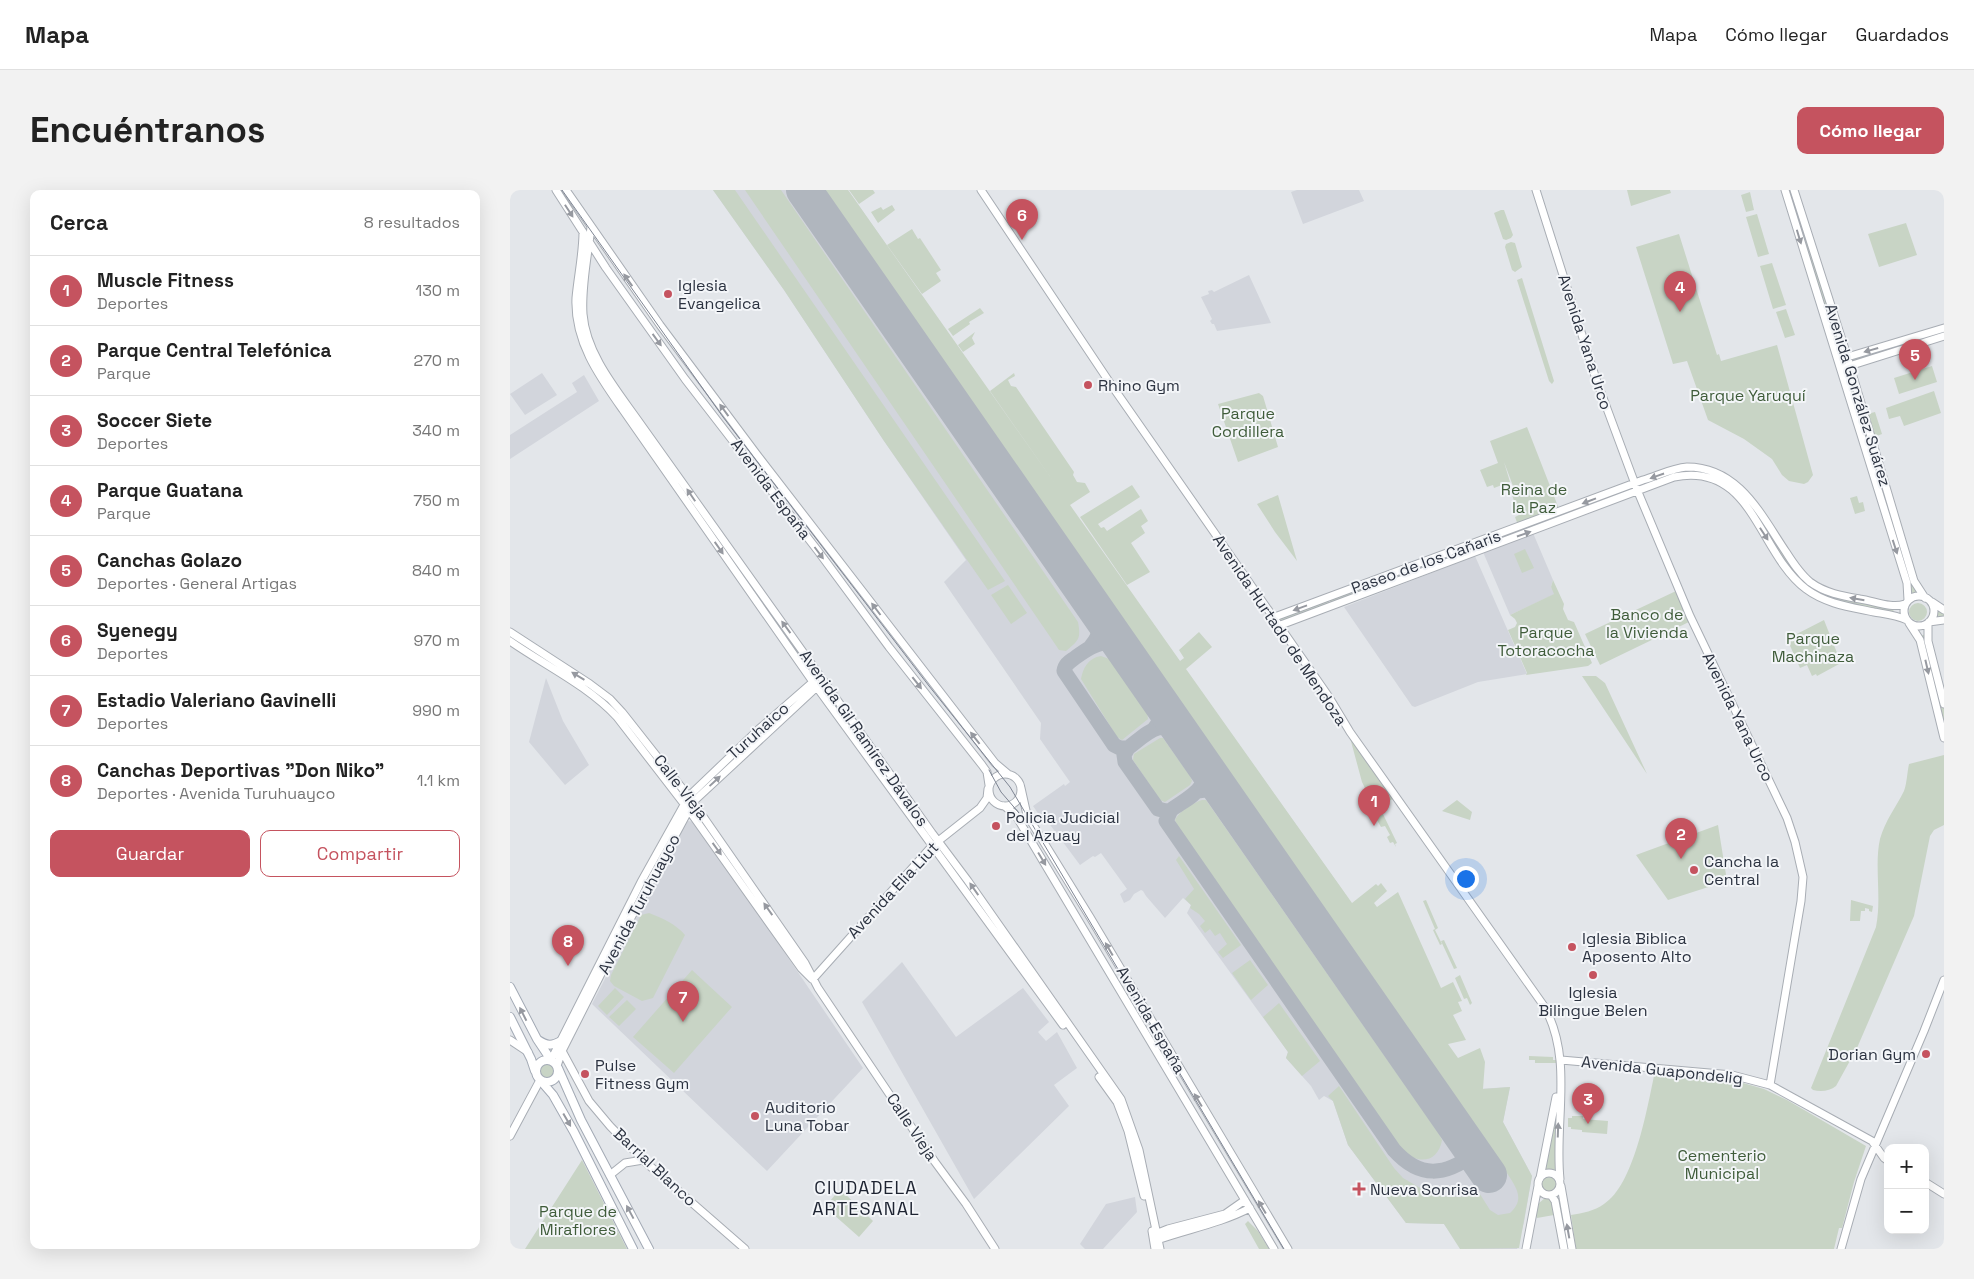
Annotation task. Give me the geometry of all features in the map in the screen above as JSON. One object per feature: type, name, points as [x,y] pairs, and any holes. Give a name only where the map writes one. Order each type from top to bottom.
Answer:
[{"type":"main road","name":"Avenida España","points":[[556,190],[606,268],[685,379],[812,543],[890,648],[982,765],[986,772],[989,787]]},
{"type":"main road","name":"Avenida España","points":[[566,190],[660,325],[758,456],[995,763],[1008,774]]},
{"type":"main road","name":"Avenida Hurtado de Mendoza","points":[[981,190],[1123,402],[1328,697],[1350,732],[1549,1014],[1557,1033],[1561,1060],[1558,1156],[1560,1182],[1572,1249]]},
{"type":"main road","name":"Avenida Yana Urco","points":[[1536,190],[1596,380],[1638,492],[1690,616],[1787,818],[1800,861],[1803,877],[1802,901],[1770,1085]]},
{"type":"main road","name":"Avenida González Suárez","points":[[1785,190],[1907,583],[1907,602]]},
{"type":"main road","name":"Avenida González Suárez","points":[[1794,190],[1850,366],[1914,581],[1926,598]]},
{"type":"main road","name":"Avenida Gil Ramírez Dávalos","points":[[592,227],[582,299],[583,313],[590,342],[630,415]]},
{"type":"main road","name":"Avenida Gil Ramírez Dávalos","points":[[583,232],[577,292],[578,326],[592,361],[824,681],[1117,1102],[1130,1129],[1155,1237],[1160,1249]]},
{"type":"main road","points":[[586,274],[588,268],[594,265],[606,268]]},
{"type":"main road","points":[[1839,364],[1850,366],[1931,337],[1944,328]]},
{"type":"main road","points":[[1839,364],[1847,357],[1931,337],[1944,336]]},
{"type":"main road","name":"Avenida Gil Ramírez Dávalos","points":[[665,462],[815,684],[935,843]]},
{"type":"main road","name":"Paseo de los Cañaris","points":[[1272,618],[1680,468],[1697,468],[1714,472],[1727,477],[1746,493],[1795,565],[1813,584],[1822,590],[1894,605],[1907,602]]},
{"type":"main road","name":"Paseo de los Cañaris","points":[[1278,626],[1674,477],[1684,475],[1703,476],[1723,483],[1732,489],[1743,501],[1786,569],[1807,589],[1830,602],[1896,616],[1908,621]]},
{"type":"main road","points":[[1944,610],[1926,598],[1916,596],[1907,602],[1904,612],[1920,640],[1944,738]]},
{"type":"main road","points":[[1926,598],[1932,604],[1934,610],[1928,623],[1928,642],[1944,704]]},
{"type":"main road","points":[[1908,621],[1919,626],[1944,620]]},
{"type":"main road","name":"Calle Vieja","points":[[510,632],[610,699],[691,799],[805,963],[813,979],[995,1249]]},
{"type":"main road","name":"Calle Vieja","points":[[510,641],[605,704],[630,733],[686,806],[801,968],[813,979]]},
{"type":"main road","name":"Turuhaico","points":[[691,799],[759,729],[815,684],[824,681]]},
{"type":"main road","name":"Avenida Turuhuayco","points":[[561,1041],[686,806],[691,799],[764,735],[815,684]]},
{"type":"main road","points":[[759,729],[764,735]]},
{"type":"main road","points":[[998,774],[1008,774],[1016,778],[1021,788],[1017,800],[1011,805],[1002,805],[991,799],[989,787],[993,778],[998,774]]},
{"type":"main road","name":"Avenida Elia Liut","points":[[813,979],[935,843],[980,808],[987,798],[989,787]]},
{"type":"main road","name":"Avenida España","points":[[1021,788],[1028,815],[1288,1249]]},
{"type":"main road","name":"Avenida Elia Liut","points":[[980,808],[988,805],[1002,805]]},
{"type":"main road","name":"Avenida España","points":[[1002,805],[1014,813],[1018,819],[1274,1249]]},
{"type":"main road","name":"Avenida Turuhuayco","points":[[562,1050],[686,806]]},
{"type":"main road","points":[[1841,1249],[1855,1197],[1944,980]]},
{"type":"main road","points":[[510,987],[537,1039],[558,1067],[581,1120],[649,1249]]},
{"type":"main road","points":[[510,1018],[538,1076],[553,1095],[574,1132],[634,1249]]},
{"type":"main road","points":[[537,1039],[545,1045],[561,1041]]},
{"type":"main road","points":[[510,1040],[528,1052]]},
{"type":"main road","points":[[551,1060],[561,1041]]},
{"type":"main road","points":[[551,1060],[541,1061],[536,1066],[538,1076],[545,1083],[553,1081],[558,1074],[562,1050]]},
{"type":"main road","name":"Barrial Blanco","points":[[562,1050],[593,1106],[643,1160],[745,1249]]},
{"type":"main road","name":"Avenida Guapondelig","points":[[1561,1060],[1732,1075],[1770,1085],[1872,1141],[1884,1158]]},
{"type":"main road","name":"Avenida Hurtado de Mendoza","points":[[1526,1249],[1560,1075]]},
{"type":"main road","points":[[510,1136],[538,1076]]},
{"type":"main road","points":[[610,1175],[625,1163],[643,1160]]},
{"type":"main road","points":[[1536,1204],[1539,1199],[1549,1195],[1557,1192],[1560,1182],[1556,1174],[1550,1172],[1544,1174],[1539,1181],[1541,1191],[1549,1195],[1556,1204],[1564,1249]]},
{"type":"main road","points":[[1929,1185],[1944,1194]]},
{"type":"main road","points":[[1155,1237],[1225,1214],[1245,1200]]},
{"type":"main road","points":[[1155,1237],[1227,1220],[1250,1208]]},
{"type":"main road","name":"Avenida Gil Ramírez Dávalos","points":[[1155,1237],[1155,1249]]},
{"type":"shaded area","points":[[713,190],[848,190],[1067,503],[1341,888],[1478,1089],[1510,1087],[1503,1122],[1532,1176],[1517,1249],[1462,1249],[1444,1224],[1406,1223],[1348,1145],[1333,1101],[1324,1096],[1319,1100],[1311,1086],[1286,1058],[1288,1052],[1187,913],[1191,905],[1183,898],[1165,918],[1141,890],[1124,903],[1120,894],[1127,889],[1101,853],[1080,865],[1045,818],[1042,819],[1033,806],[1064,784],[1065,786],[1070,782],[1040,739],[1041,723],[944,582],[966,560],[784,290]]},
{"type":"shaded area","points":[[1297,190],[1359,190],[1364,201],[1303,224],[1291,192]]},
{"type":"shaded area","points":[[1249,275],[1271,323],[1217,331],[1214,324],[1210,321],[1212,319],[1201,297],[1209,294],[1208,291],[1212,290],[1214,292]]},
{"type":"shaded area","points":[[542,373],[557,395],[525,415],[510,394]]},
{"type":"shaded area","points":[[584,375],[599,401],[510,459],[510,435],[577,392],[572,383]]},
{"type":"shaded area","points":[[1533,533],[1553,580],[1551,587],[1555,594],[1510,615],[1483,552]]},
{"type":"shaded area","points":[[1475,556],[1527,674],[1478,682],[1415,707],[1412,706],[1344,607]]},
{"type":"shaded area","points":[[546,678],[563,721],[589,765],[565,785],[529,742]]},
{"type":"shaded area","points":[[688,821],[696,822],[863,1068],[767,1171],[592,1004],[685,823]]},
{"type":"shaded area","points":[[902,962],[956,1037],[1023,988],[1049,1022],[1038,1032],[1046,1041],[1057,1032],[1077,1068],[1054,1085],[1069,1106],[974,1199],[862,1002]]},
{"type":"shaded area","points":[[1135,1197],[1137,1212],[1103,1249],[1085,1249],[1080,1244],[1106,1204]]},
{"type":"green space","points":[[713,190],[735,190],[1005,581],[988,590],[884,441],[784,290]]},
{"type":"green space","points":[[745,190],[781,190],[1078,622],[1078,639],[1066,651],[1059,650]]},
{"type":"green space","points":[[823,190],[848,190],[1180,661],[1184,658],[1179,650],[1199,632],[1212,647],[1186,669],[1352,903],[1376,884],[1378,886],[1381,883],[1387,891],[1374,903],[1377,907],[1398,892],[1441,988],[1453,982],[1462,1001],[1458,1002],[1462,1011],[1453,1015],[1466,1040],[1448,1044],[1458,1058],[1480,1048],[1485,1062],[1483,1089],[1510,1087],[1503,1122],[1532,1176],[1519,1248],[1460,1249],[1444,1224],[1406,1223],[1348,1145],[1333,1101],[1328,1096],[1339,1086],[1394,1168],[1403,1178],[1422,1189],[1443,1196],[1461,1197],[1478,1191],[1490,1210],[1498,1215],[1510,1213],[1518,1202],[1515,1186],[1505,1170]]},
{"type":"green space","points":[[849,190],[873,190],[875,193],[859,204]]},
{"type":"green space","points":[[1627,190],[1670,190],[1671,193],[1631,206]]},
{"type":"green space","points":[[1785,190],[1794,190],[1846,354],[1837,357]]},
{"type":"green space","points":[[1750,192],[1754,210],[1746,212],[1741,195]]},
{"type":"green space","points":[[892,205],[895,210],[878,223],[871,212],[881,207],[883,210]]},
{"type":"green space","points":[[1504,210],[1513,235],[1506,240],[1503,239],[1494,213]]},
{"type":"green space","points":[[1757,214],[1769,254],[1758,257],[1746,217]]},
{"type":"green space","points":[[1906,223],[1917,255],[1879,267],[1868,234]]},
{"type":"green space","points":[[912,229],[941,270],[936,273],[941,281],[922,294],[887,245]]},
{"type":"green space","name":"Parque Yaruquí","points":[[1679,234],[1717,355],[1719,354],[1721,361],[1777,345],[1813,475],[1808,482],[1804,484],[1789,481],[1782,475],[1772,459],[1744,439],[1708,420],[1687,361],[1673,364],[1636,247]]},
{"type":"green space","points":[[1515,243],[1522,267],[1515,272],[1512,270],[1505,247],[1506,244]]},
{"type":"green space","points":[[1772,263],[1786,305],[1773,309],[1760,266]]},
{"type":"green space","points":[[1522,278],[1554,381],[1552,384],[1549,381],[1517,280]]},
{"type":"green space","points":[[980,308],[984,313],[969,322],[970,324],[953,336],[948,329]]},
{"type":"green space","points":[[1786,309],[1795,335],[1785,338],[1776,312]]},
{"type":"green space","points":[[975,332],[972,338],[975,344],[963,352],[958,345]]},
{"type":"green space","points":[[1911,341],[1913,344],[1853,363],[1852,358]]},
{"type":"green space","points":[[1932,366],[1937,382],[1899,394],[1894,378]]},
{"type":"green space","points":[[1851,370],[1920,596],[1908,600],[1908,590],[1842,372]]},
{"type":"green space","points":[[1014,373],[1015,376],[1008,380],[1011,386],[1016,387],[1074,472],[1073,475],[1077,482],[1085,483],[1090,492],[1070,505],[990,391]]},
{"type":"green space","points":[[1934,391],[1941,413],[1904,426],[1900,416],[1889,419],[1886,408]]},
{"type":"green space","name":"Parque Cordillera","points":[[1259,393],[1263,396],[1278,447],[1238,462],[1218,404]]},
{"type":"green space","points":[[1875,412],[1882,434],[1874,437],[1867,414]]},
{"type":"green space","name":"Reina de la Paz","points":[[1527,427],[1559,509],[1518,525],[1515,517],[1519,515],[1512,495],[1516,494],[1504,462],[1510,482],[1494,488],[1493,485],[1487,487],[1480,470],[1498,463],[1490,441]]},
{"type":"green space","points":[[1686,467],[1697,468],[1739,487],[1799,571],[1822,589],[1894,605],[1893,615],[1842,606],[1798,582],[1732,489],[1689,476]]},
{"type":"green space","points":[[1132,485],[1140,497],[1098,524],[1107,531],[1141,509],[1148,521],[1141,526],[1145,533],[1131,543],[1150,572],[1127,585],[1080,517]]},
{"type":"green space","points":[[1278,495],[1297,561],[1257,504]]},
{"type":"green space","points":[[1857,496],[1859,503],[1863,502],[1865,511],[1855,514],[1850,498]]},
{"type":"green space","points":[[1531,524],[1533,530],[1478,549],[1476,544]]},
{"type":"green space","points":[[1525,549],[1534,568],[1522,573],[1514,554]]},
{"type":"green space","points":[[1404,571],[1406,576],[1331,603],[1328,599]]},
{"type":"green space","name":"Parque Totoracocha","points":[[1553,580],[1564,604],[1563,609],[1568,620],[1574,622],[1592,663],[1588,666],[1526,675],[1527,673],[1508,630],[1515,627],[1517,623],[1510,615],[1554,594],[1551,587]]},
{"type":"green space","points":[[1008,585],[1027,613],[1011,624],[991,595]]},
{"type":"green space","name":"Banco de la Vivienda","points":[[1676,591],[1691,621],[1600,665],[1585,634]]},
{"type":"green space","points":[[1327,599],[1330,604],[1278,625],[1274,619]]},
{"type":"green space","points":[[1928,599],[1944,610],[1944,620],[1916,631],[1912,625],[1925,625],[1933,615],[1933,607]]},
{"type":"green space","points":[[1914,603],[1922,603],[1927,608],[1925,619],[1914,621],[1909,616],[1909,608]]},
{"type":"green space","name":"Parque Machinaza","points":[[1824,620],[1841,663],[1817,676],[1816,674],[1812,676],[1807,665],[1800,668],[1787,639]]},
{"type":"green space","points":[[1927,634],[1944,704],[1944,738],[1919,636]]},
{"type":"green space","points":[[1101,656],[1112,660],[1147,712],[1148,719],[1122,740],[1117,737],[1081,679],[1089,661]]},
{"type":"green space","points":[[1582,676],[1596,676],[1605,683],[1647,774]]},
{"type":"green space","points":[[1349,734],[1396,797],[1375,809],[1362,782]]},
{"type":"green space","points":[[1163,738],[1192,781],[1190,785],[1165,802],[1160,800],[1133,760],[1134,754]]},
{"type":"green space","points":[[1944,755],[1944,825],[1934,830],[1930,836],[1914,916],[1857,1048],[1836,1086],[1825,1091],[1813,1090],[1811,1088],[1876,927],[1878,916],[1878,849],[1882,832],[1904,791],[1909,764]]},
{"type":"green space","points":[[1206,800],[1439,1134],[1442,1140],[1440,1148],[1432,1157],[1426,1159],[1414,1158],[1402,1150],[1178,827],[1175,820],[1180,814],[1191,805]]},
{"type":"green space","points":[[1457,800],[1472,812],[1470,820],[1442,811]]},
{"type":"green space","points":[[1382,812],[1397,843],[1395,844],[1396,847],[1393,842],[1390,843],[1387,837],[1390,835],[1385,826],[1381,827],[1374,815]]},
{"type":"green space","points":[[1718,825],[1727,881],[1668,900],[1636,855]]},
{"type":"green space","points":[[1179,856],[1241,945],[1223,958],[1218,952],[1227,944],[1220,933],[1215,936],[1210,929],[1205,933],[1200,926],[1205,921],[1190,908],[1191,905],[1185,899],[1194,889],[1176,860]]},
{"type":"green space","points":[[1426,900],[1438,928],[1435,930],[1442,944],[1440,945],[1423,901]]},
{"type":"green space","points":[[1851,900],[1873,906],[1872,912],[1865,908],[1865,911],[1861,911],[1860,921],[1850,921]]},
{"type":"green space","points":[[649,913],[664,919],[685,935],[653,998],[642,1001],[614,986],[610,981],[611,975],[641,915]]},
{"type":"green space","points":[[1444,940],[1457,968],[1454,969],[1441,941]]},
{"type":"green space","points":[[1250,960],[1268,985],[1251,1000],[1232,973]]},
{"type":"green space","points":[[692,970],[732,1007],[674,1073],[633,1037]]},
{"type":"green space","points":[[1460,975],[1472,1003],[1470,1005],[1467,998],[1464,999],[1455,978]]},
{"type":"green space","points":[[615,988],[624,997],[607,1015],[598,1006]]},
{"type":"green space","points":[[627,1000],[636,1009],[619,1026],[609,1017]]},
{"type":"green space","points":[[1279,1003],[1320,1061],[1302,1076],[1286,1058],[1288,1052],[1263,1017]]},
{"type":"green space","points":[[1529,1056],[1553,1057],[1556,1063],[1535,1063],[1535,1060],[1529,1060]]},
{"type":"green space","points":[[547,1064],[552,1066],[554,1071],[552,1076],[547,1078],[542,1076],[540,1071],[542,1066]]},
{"type":"green space","name":"Cementerio Municipal","points":[[1657,1073],[1729,1079],[1764,1089],[1787,1100],[1866,1146],[1834,1249],[1576,1249],[1571,1215],[1592,1210],[1604,1204],[1623,1181],[1638,1145],[1654,1076]]},
{"type":"green space","points":[[1558,1096],[1557,1171],[1543,1171]]},
{"type":"green space","points":[[1572,1116],[1583,1116],[1583,1119],[1608,1121],[1607,1134],[1571,1129],[1571,1127],[1568,1127],[1568,1118],[1572,1118]]},
{"type":"green space","name":"Parque de Miraflores","points":[[582,1160],[627,1249],[525,1249]]},
{"type":"green space","points":[[1549,1175],[1555,1178],[1558,1184],[1555,1190],[1549,1193],[1543,1190],[1540,1184],[1543,1178]]},
{"type":"green space","points":[[840,1189],[873,1221],[859,1237],[825,1207]]},
{"type":"green space","points":[[1545,1198],[1551,1199],[1554,1215],[1537,1218],[1539,1203]]},
{"type":"green space","points":[[1248,1221],[1258,1231],[1269,1249],[1259,1249],[1245,1224]]},
{"type":"taxiway","points":[[1091,646],[1097,637],[1100,627],[1094,607]]},
{"type":"taxiway","points":[[1130,658],[1116,646],[1104,643],[1097,644],[1070,661],[1064,671],[1114,745],[1120,748],[1128,748],[1124,755],[1125,762],[1158,809],[1171,810],[1166,821],[1394,1150],[1413,1166],[1433,1171],[1453,1167],[1474,1154]]},
{"type":"taxiway","points":[[1154,694],[1160,712],[1159,720],[1154,729]]},
{"type":"taxiway","points":[[1128,748],[1154,729],[1161,727],[1176,730],[1184,736]]},
{"type":"taxiway","points":[[1171,810],[1193,795],[1202,784],[1204,777],[1200,759]]},
{"type":"taxiway","points":[[1198,791],[1212,789],[1228,800]]},
{"type":"runway","points":[[804,190],[1489,1175]]},
{"type":"tram line","points":[[562,190],[723,417],[929,686],[1010,787],[1284,1249]]},
{"type":"tram line","points":[[989,770],[1001,792],[1019,813]]},
{"type":"place","name":"Syenegy","points":[[1022,240]]},
{"type":"place","name":"Iglesia Evangelica","points":[[668,294]]},
{"type":"place","name":"Parque Guatana","points":[[1680,312]]},
{"type":"place","name":"Canchas Golazo","points":[[1915,380]]},
{"type":"place","name":"Rhino Gym","points":[[1088,385]]},
{"type":"place","name":"Policia Judicial del Azuay","points":[[996,826]]},
{"type":"place","name":"Muscle Fitness","points":[[1374,826]]},
{"type":"place","name":"Parque Central Telefónica","points":[[1681,859]]},
{"type":"place","name":"Cancha la Central","points":[[1694,870]]},
{"type":"place","name":"Iglesia Biblica Aposento Alto","points":[[1572,947]]},
{"type":"place","name":"Canchas Deportivas \"Don Niko\"","points":[[568,966]]},
{"type":"place","name":"Iglesia Bilingue Belen","points":[[1593,975]]},
{"type":"place","name":"Estadio Valeriano Gavinelli","points":[[683,1022]]},
{"type":"place","name":"Dorian Gym","points":[[1926,1054]]},
{"type":"place","name":"Pulse Fitness Gym","points":[[585,1074]]},
{"type":"place","name":"Auditorio Luna Tobar","points":[[755,1116]]},
{"type":"place","name":"Soccer Siete","points":[[1588,1124]]},
{"type":"place","name":"Nueva Sonrisa","points":[[1359,1189]]},
{"type":"district","name":"CIUDADELA ARTESANAL","points":[[866,1197]]}]
